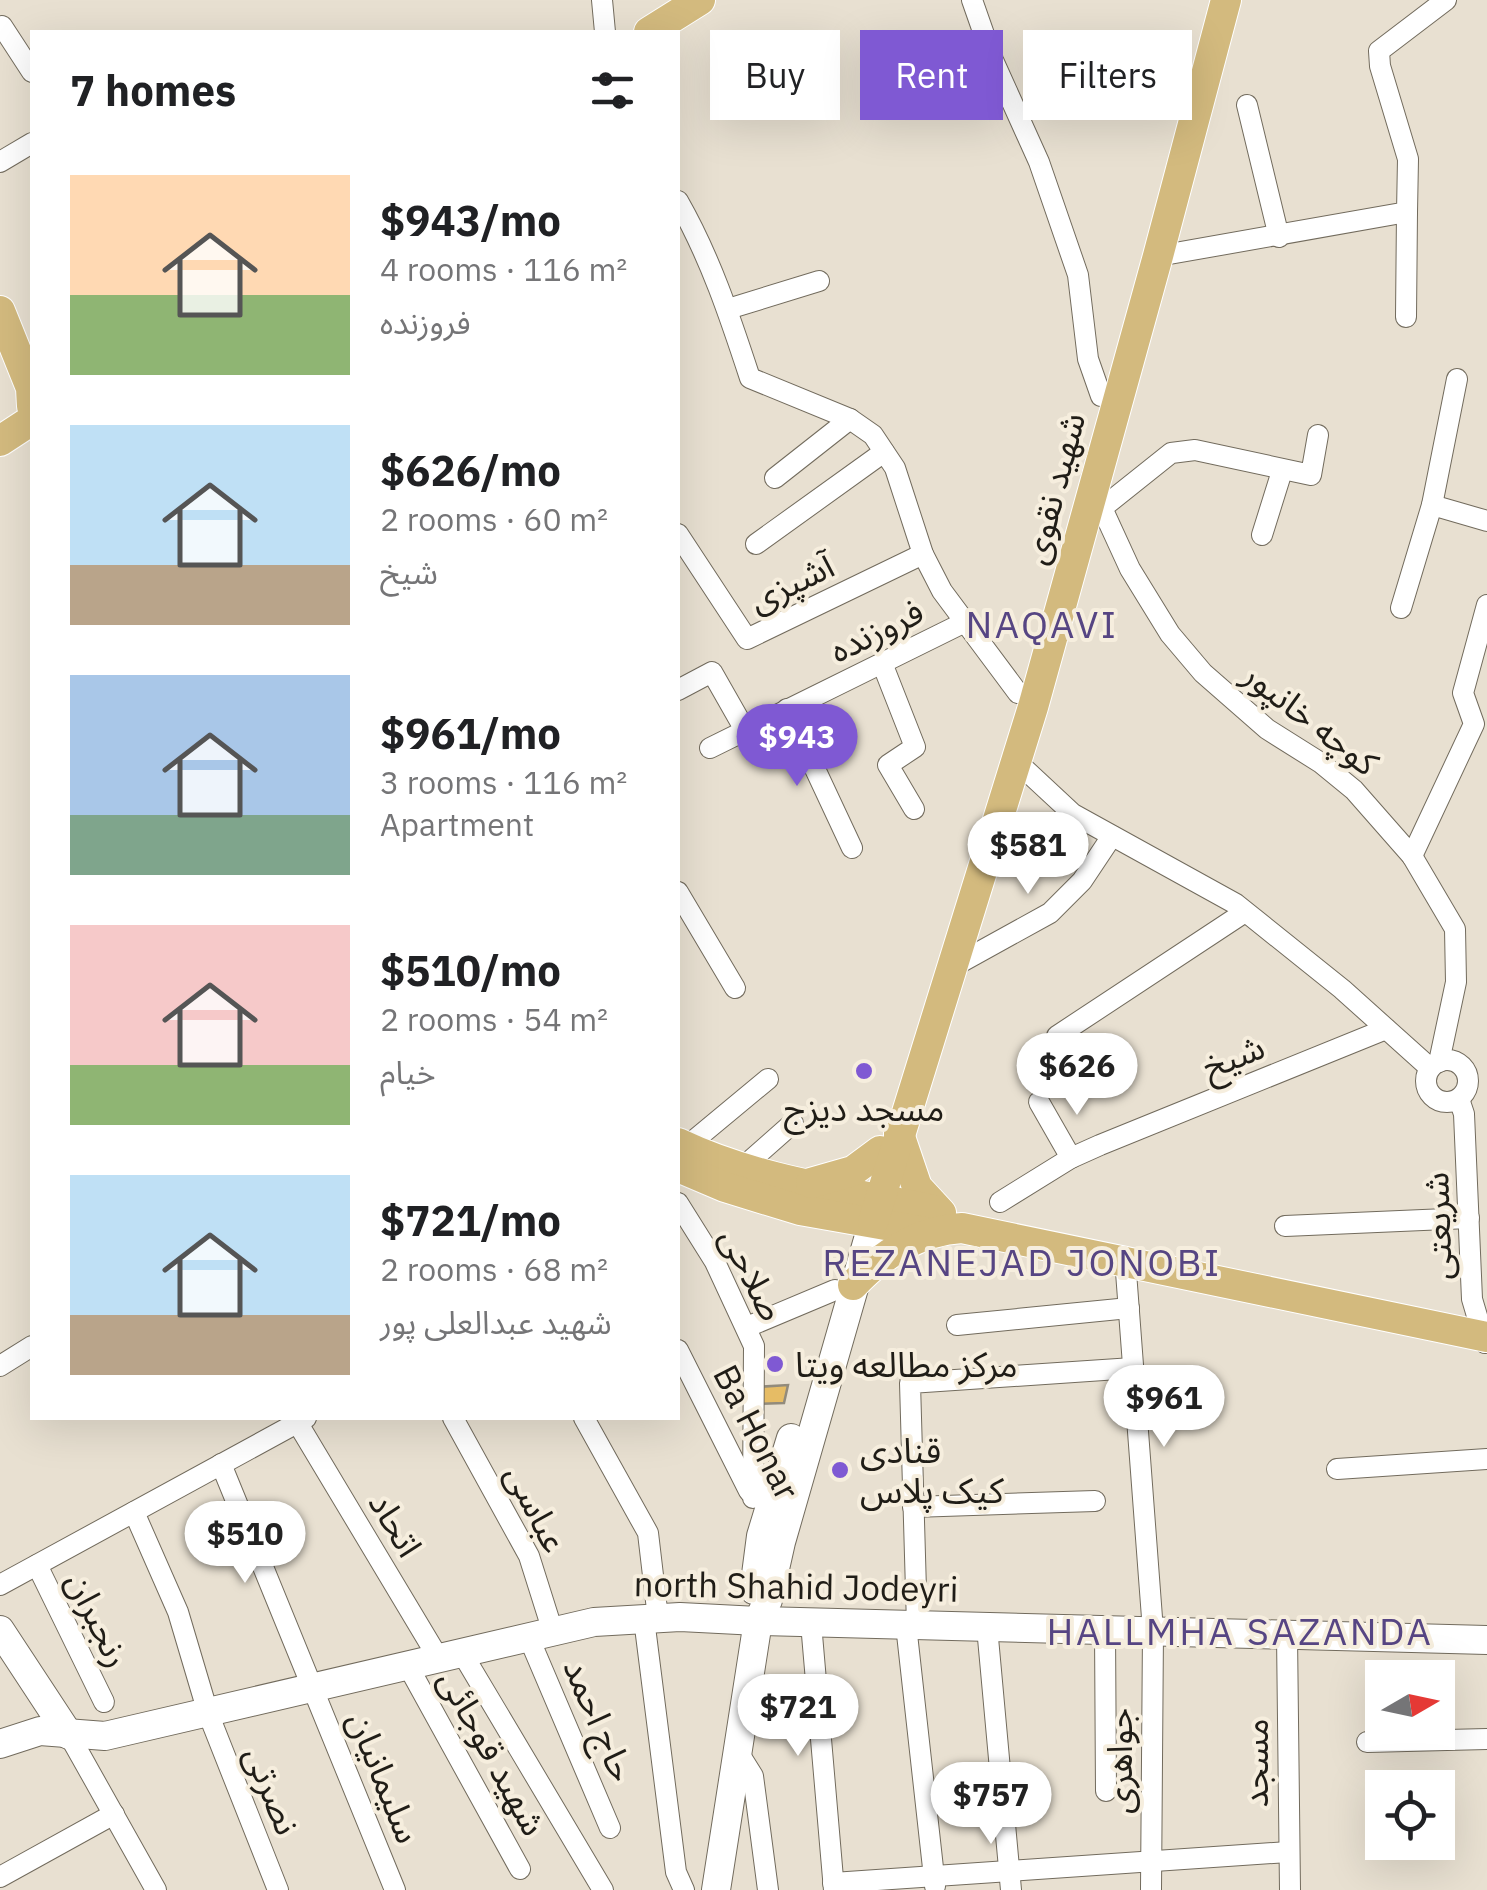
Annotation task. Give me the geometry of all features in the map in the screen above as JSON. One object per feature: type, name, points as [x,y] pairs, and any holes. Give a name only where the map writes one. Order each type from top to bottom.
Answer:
[{"type":"main road","points":[[651,30],[700,0]]},
{"type":"main road","name":"شهید نقوی","points":[[889,1142],[918,1024],[1018,692],[1208,0]]},
{"type":"main road","name":"شهید نقوی","points":[[868,1208],[954,966],[1096,500],[1226,0]]},
{"type":"main road","points":[[0,311],[23,339],[30,383]]},
{"type":"main road","points":[[0,440],[30,421]]},
{"type":"main road","points":[[800,1184],[830,1180],[853,1170],[889,1142],[944,1224]]},
{"type":"main road","points":[[680,1152],[800,1184],[868,1208],[1486,1343]]},
{"type":"main road","points":[[680,1152],[724,1187],[800,1210],[868,1208]]},
{"type":"main road","points":[[716,1890],[758,1622],[768,1600],[766,1521],[868,1208]]},
{"type":"main road","points":[[844,1288],[875,1262],[944,1224]]},
{"type":"main road","name":"north Shahid Jodeyri","points":[[0,1744],[40,1731],[105,1736],[594,1622],[651,1619],[1487,1640]]},
{"type":"main road","points":[[0,1630],[69,1736]]},
{"type":"street","points":[[602,0],[605,30]]},
{"type":"street","points":[[972,0],[993,60],[1039,162],[1078,275],[1088,359],[1101,396]]},
{"type":"street","points":[[1406,318],[1408,159],[1379,51],[1446,0]]},
{"type":"street","points":[[2,26],[30,69]]},
{"type":"street","points":[[1246,106],[1279,237]]},
{"type":"street","points":[[0,162],[30,144]]},
{"type":"street","points":[[680,205],[728,309],[750,378],[850,419],[873,434],[895,468],[923,554],[963,623],[1018,692]]},
{"type":"street","points":[[1158,256],[1407,212]]},
{"type":"street","points":[[728,309],[819,281]]},
{"type":"street","points":[[1401,608],[1432,505],[1458,379]]},
{"type":"street","points":[[776,478],[850,419]]},
{"type":"street","points":[[1096,500],[1171,454],[1195,450],[1311,475],[1318,435]]},
{"type":"street","points":[[756,544],[884,452]]},
{"type":"street","points":[[1262,536],[1282,471]]},
{"type":"street","name":"کوچه خانپور","points":[[1096,500],[1130,569],[1170,634],[1204,674],[1267,729],[1321,763],[1354,790],[1412,856],[1456,929],[1456,982],[1435,1065]]},
{"type":"street","points":[[1432,505],[1487,521]]},
{"type":"street","name":"آشپزی","points":[[680,537],[747,639],[923,554]]},
{"type":"street","points":[[1412,856],[1474,724],[1462,693],[1487,605]]},
{"type":"street","name":"فروزنده","points":[[710,748],[963,623]]},
{"type":"street","points":[[882,663],[915,747],[888,764],[914,809]]},
{"type":"street","points":[[680,689],[712,672],[744,730]]},
{"type":"street","points":[[787,710],[852,848]]},
{"type":"street","points":[[1016,760],[1073,814],[1172,866],[1246,912],[1435,1065],[1452,1061],[1463,1068],[1487,1068]]},
{"type":"street","points":[[954,966],[1050,913],[1082,881],[1112,836]]},
{"type":"street","points":[[680,895],[735,988]]},
{"type":"street","points":[[1057,1036],[1246,912]]},
{"type":"street","name":"شیخ","points":[[1000,1202],[1071,1158],[1386,1029]]},
{"type":"street","points":[[1435,1065],[1426,1084],[1430,1094],[1446,1102],[1459,1099],[1467,1088],[1463,1068]]},
{"type":"street","points":[[680,1152],[768,1079]]},
{"type":"street","name":"شریعتی","points":[[1459,1099],[1464,1114],[1472,1298],[1486,1343]]},
{"type":"street","points":[[1039,1102],[1071,1158]]},
{"type":"street","points":[[742,1168],[793,1123]]},
{"type":"street","name":"صلاحی","points":[[680,1206],[715,1262],[754,1346],[766,1521]]},
{"type":"street","points":[[1285,1226],[1469,1218]]},
{"type":"street","name":"جواهری","points":[[1126,1272],[1152,1632],[1151,1890]]},
{"type":"street","points":[[747,1327],[844,1288]]},
{"type":"street","points":[[956,1325],[1128,1308]]},
{"type":"street","points":[[0,1366],[30,1347]]},
{"type":"street","name":"Ba Honar","points":[[680,1354],[766,1521]]},
{"type":"street","points":[[934,1883],[912,1625],[910,1383],[1133,1368]]},
{"type":"street","points":[[0,1585],[302,1420]]},
{"type":"street","name":"اتحاد","points":[[302,1420],[603,1890]]},
{"type":"street","name":"عباسی","points":[[454,1420],[529,1556],[541,1635]]},
{"type":"street","points":[[585,1420],[648,1533],[651,1619],[676,1872],[684,1890]]},
{"type":"street","points":[[1338,1470],[1487,1459]]},
{"type":"street","name":"سلیمانیان","points":[[221,1464],[395,1890]]},
{"type":"street","points":[[914,1507],[1095,1501]]},
{"type":"street","name":"نصرتی","points":[[134,1512],[178,1612],[208,1714],[278,1890]]},
{"type":"street","name":"رنجبران","points":[[37,1565],[104,1702]]},
{"type":"street","points":[[812,1623],[834,1887],[1010,1881],[1151,1862],[1288,1852]]},
{"type":"street","points":[[987,1627],[1010,1881]]},
{"type":"street","points":[[1105,1630],[1106,1791]]},
{"type":"street","name":"حاج احمد","points":[[541,1635],[610,1828]]},
{"type":"street","name":"مسجد","points":[[1287,1635],[1290,1890]]},
{"type":"street","name":"شهید قوجائی","points":[[408,1666],[520,1870]]},
{"type":"street","points":[[69,1736],[156,1890]]},
{"type":"street","points":[[1455,1741],[1487,1740]]},
{"type":"street","points":[[738,1752],[753,1776],[768,1890]]},
{"type":"street","points":[[0,1877],[114,1814]]},
{"type":"building","points":[[788,1385],[784,1403],[758,1404],[756,1387]]},
{"type":"place","name":"مسجد دیزج","points":[[864,1071]]},
{"type":"place","name":"مرکز مطالعه ویتا","points":[[775,1364]]},
{"type":"place","name":"قنادی کیک پلاس","points":[[840,1470]]},
{"type":"district","name":"NAQAVI","points":[[1042,623]]},
{"type":"district","name":"REZANEJAD JONOBI","points":[[1022,1261]]},
{"type":"district","name":"HALLMHA SAZANDA","points":[[1240,1630]]}]
